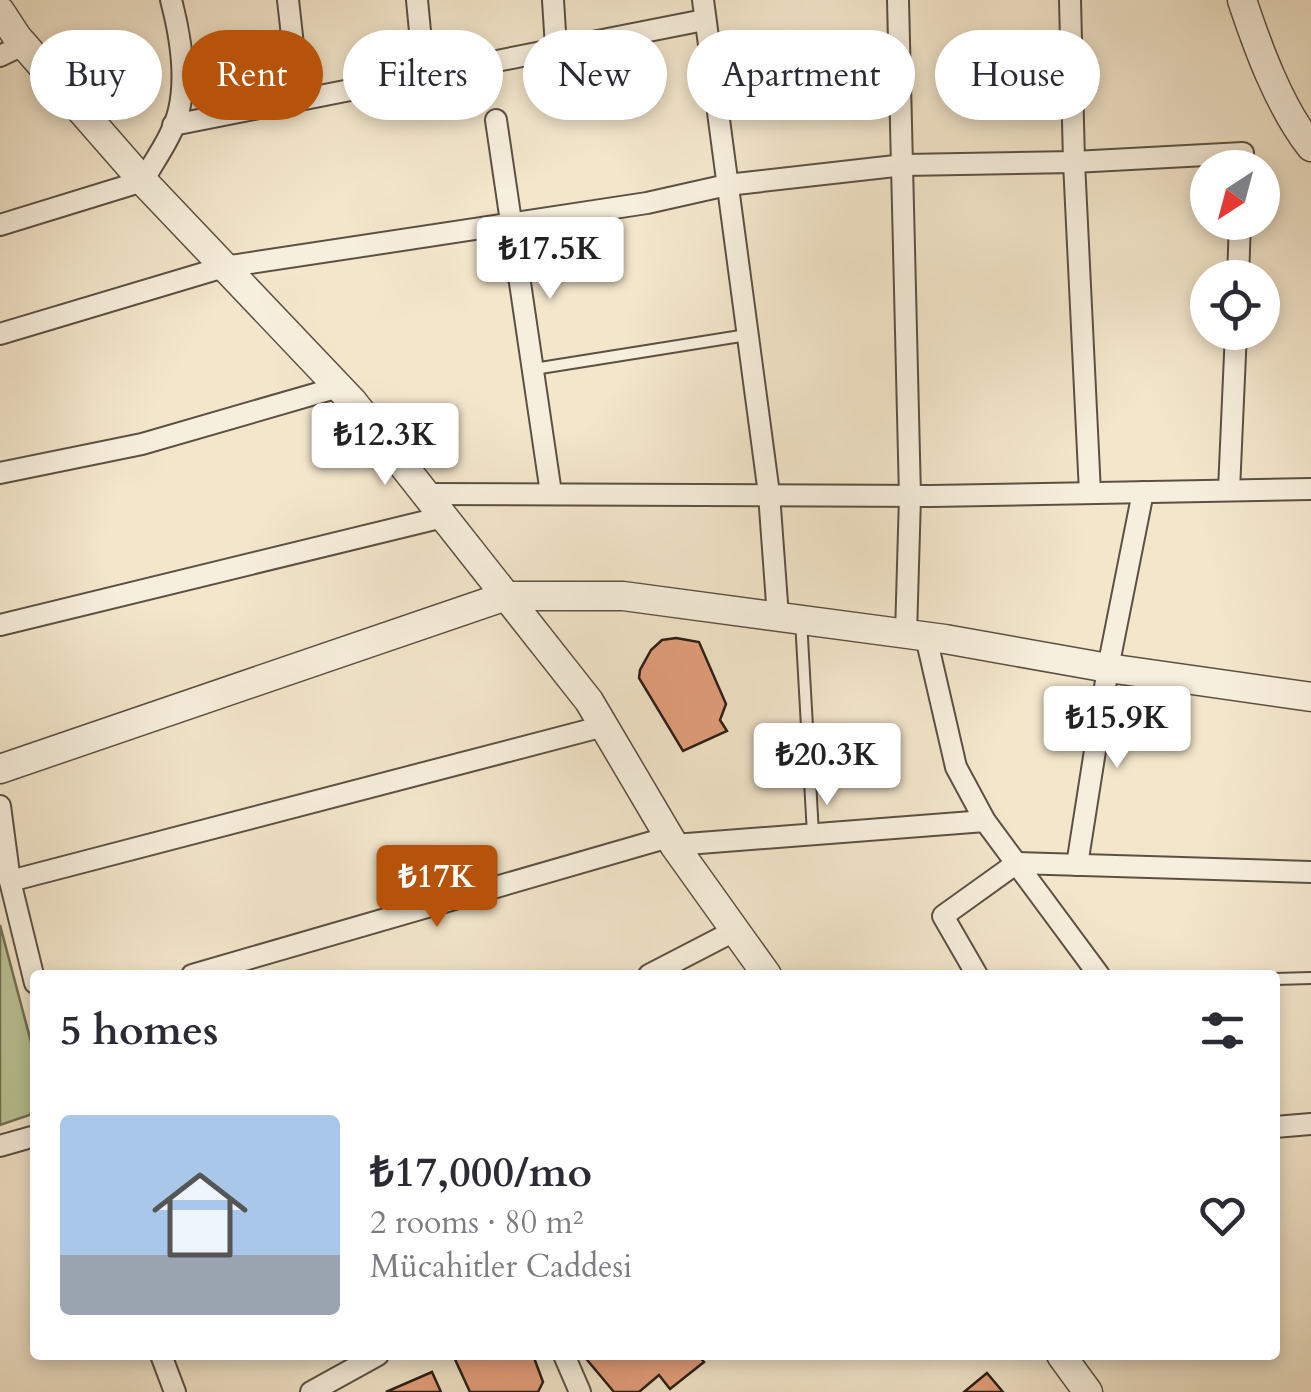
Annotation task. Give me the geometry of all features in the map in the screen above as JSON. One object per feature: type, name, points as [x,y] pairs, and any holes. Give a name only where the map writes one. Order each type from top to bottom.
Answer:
[{"type":"street","points":[[0,225],[143,181],[179,110],[182,64],[171,0]]},
{"type":"street","points":[[288,0],[291,30]]},
{"type":"street","points":[[418,0],[420,30]]},
{"type":"street","points":[[553,0],[555,30]]},
{"type":"street","points":[[898,0],[916,635],[956,767],[984,821],[1095,970]]},
{"type":"street","points":[[1070,0],[1090,493]]},
{"type":"street","points":[[1242,0],[1270,70],[1300,133],[1311,147]]},
{"type":"street","points":[[0,10],[12,50],[339,387],[426,494],[588,701],[672,841],[764,970]]},
{"type":"street","points":[[626,30],[704,10],[789,618]]},
{"type":"street","points":[[173,125],[198,120]]},
{"type":"street","points":[[496,120],[551,493]]},
{"type":"street","points":[[0,334],[224,267],[646,203],[726,185],[904,165],[1190,156]]},
{"type":"street","points":[[1229,490],[1235,350]]},
{"type":"street","points":[[0,473],[142,444],[339,387]]},
{"type":"street","points":[[426,494],[910,496],[1311,489]]},
{"type":"street","points":[[1077,865],[1108,668],[1143,492]]},
{"type":"street","points":[[0,624],[444,517]]},
{"type":"street","points":[[0,768],[506,596],[623,596],[916,635],[1311,697]]},
{"type":"street","points":[[10,881],[604,726]]},
{"type":"street","points":[[0,806],[10,881],[32,970]]},
{"type":"street","points":[[210,970],[672,841],[984,821]]},
{"type":"street","points":[[974,970],[943,916],[1018,864],[1311,872]]},
{"type":"street","points":[[658,970],[736,930]]},
{"type":"street","points":[[1280,1126],[1311,1124]]},
{"type":"street","points":[[0,1146],[30,1137]]},
{"type":"street","points":[[163,1360],[175,1392]]},
{"type":"street","points":[[310,1392],[369,1360]]},
{"type":"street","points":[[566,1360],[580,1392]]},
{"type":"street","points":[[1065,1360],[1088,1392]]},
{"type":"lane","points":[[534,368],[747,335]]},
{"type":"lane","points":[[789,618],[813,834]]},
{"type":"lane","points":[[1280,978],[1311,978]]},
{"type":"green space","points":[[0,925],[30,1038],[30,1115],[0,1125]]},
{"type":"building","points":[[662,640],[699,642],[726,704],[720,720],[727,731],[683,751],[639,678],[651,650]]},
{"type":"building","points":[[455,1360],[535,1360],[543,1382],[538,1392],[470,1392]]},
{"type":"building","points":[[587,1360],[704,1362],[670,1389],[659,1375],[639,1392],[614,1392]]},
{"type":"building","points":[[432,1372],[441,1392],[386,1392]]},
{"type":"building","points":[[987,1373],[1003,1392],[964,1392]]}]
